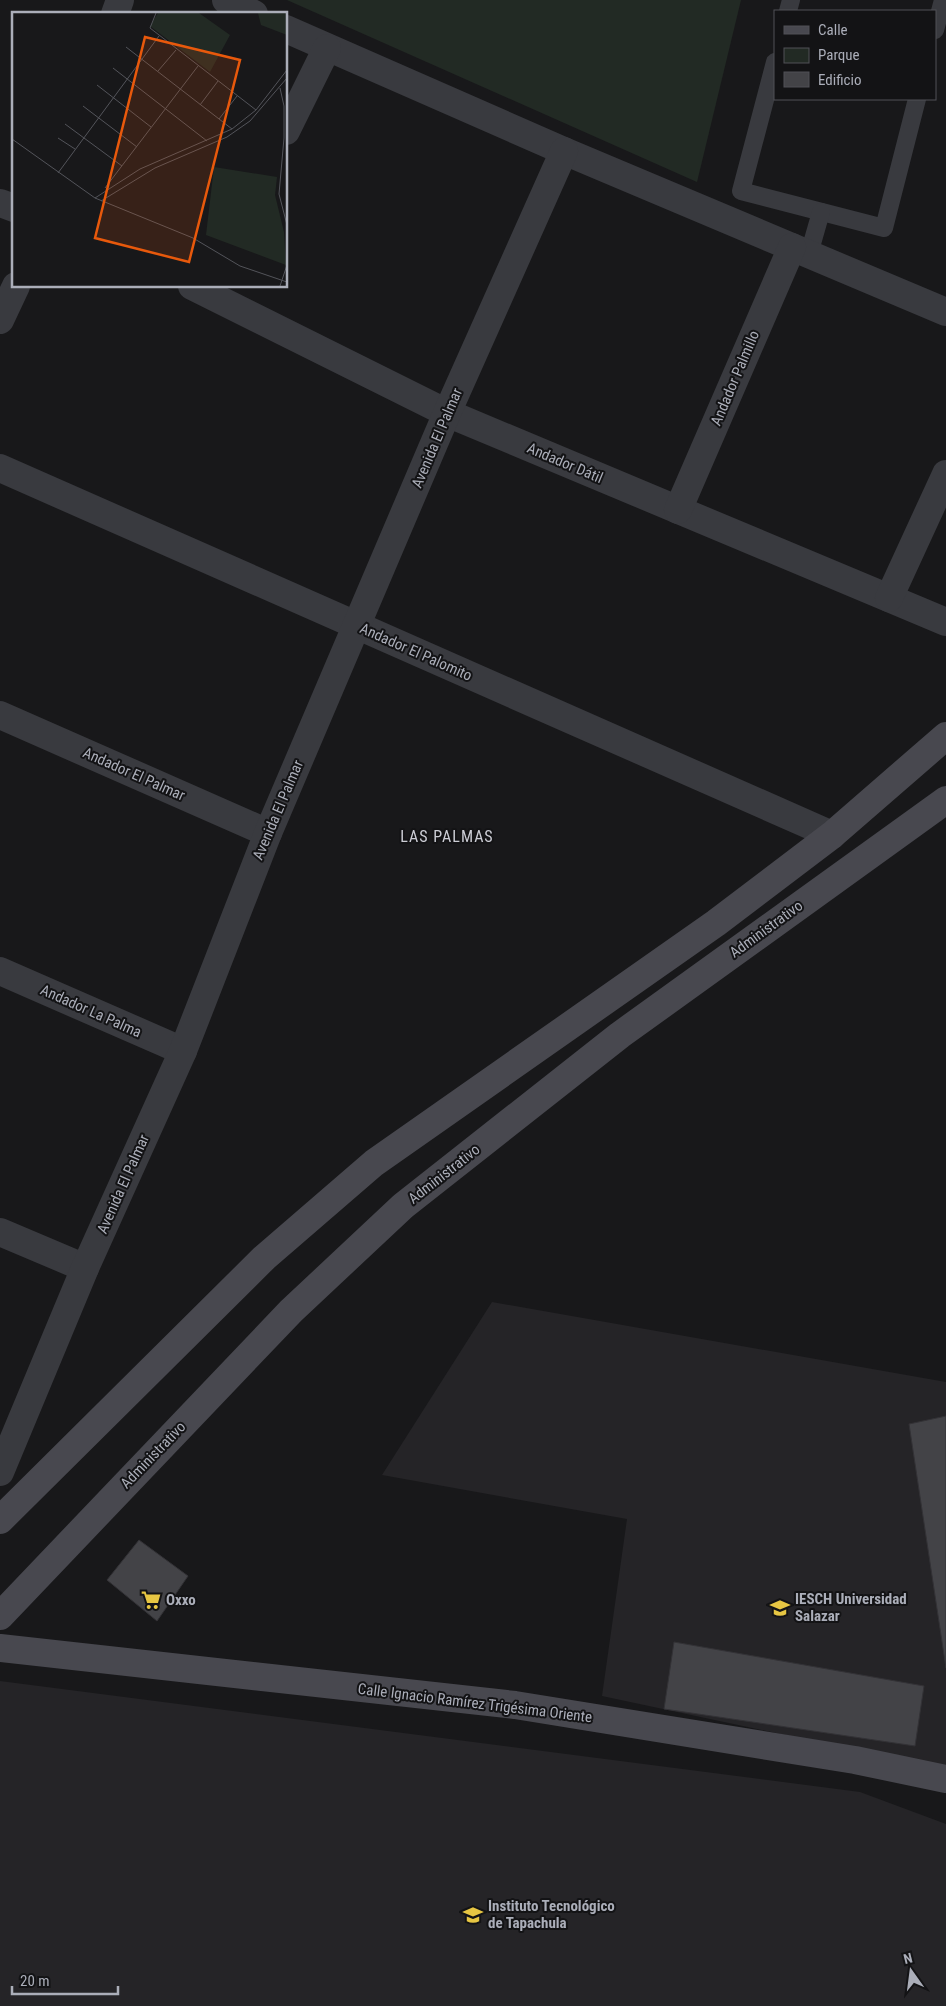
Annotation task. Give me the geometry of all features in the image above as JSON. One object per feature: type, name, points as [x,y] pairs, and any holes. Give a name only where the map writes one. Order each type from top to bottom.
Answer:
[{"type":"street","points":[[116,12],[120,0]]},
{"type":"street","points":[[226,0],[250,12]]},
{"type":"street","points":[[288,30],[564,151],[946,312]]},
{"type":"street","points":[[288,127],[327,48]]},
{"type":"street","name":"Avenida El Palmar","points":[[2,1460],[85,1268],[183,1051],[268,834],[447,413],[564,151]]},
{"type":"street","points":[[0,203],[12,207]]},
{"type":"street","name":"Andador Palmillo","points":[[678,510],[800,250]]},
{"type":"street","points":[[0,320],[15,288]]},
{"type":"street","name":"Andador Dátil","points":[[202,288],[447,413],[946,622]]},
{"type":"street","name":"Andador El Palomito","points":[[0,468],[832,835]]},
{"type":"street","points":[[889,598],[946,474]]},
{"type":"street","name":"Andador El Palmar","points":[[0,715],[268,834]]},
{"type":"street","points":[[0,1520],[264,1258],[374,1163],[716,923],[832,835],[946,736]]},
{"type":"street","name":"Administrativo","points":[[0,1616],[291,1311],[403,1206],[620,1035],[946,800]]},
{"type":"street","name":"Andador La Palma","points":[[0,971],[183,1051]]},
{"type":"street","points":[[0,1232],[85,1268]]},
{"type":"street","name":"Calle Ignacio Ramírez Trigésima Oriente","points":[[0,1648],[515,1705],[855,1760],[946,1779]]},
{"type":"lane","points":[[936,26],[942,0]]},
{"type":"lane","points":[[774,66],[741,192],[884,228],[917,100]]},
{"type":"lane","points":[[800,250],[821,212]]},
{"type":"shaded area","name":"IESCH Universidad Salazar","points":[[492,1302],[946,1382],[946,1769],[602,1696],[627,1519],[382,1475]]},
{"type":"shaded area","name":"Instituto Tecnológico de Tapachula","points":[[0,1681],[860,1792],[946,1824],[946,2006],[0,2006]]},
{"type":"green space","points":[[287,0],[741,0],[697,182]]},
{"type":"building","points":[[946,1416],[946,1668],[909,1424]]},
{"type":"building","name":"Oxxo","points":[[139,1540],[188,1576],[157,1621],[107,1580]]},
{"type":"building","points":[[674,1642],[924,1686],[915,1746],[664,1709]]},
{"type":"place","name":"Oxxo","points":[[151,1600]]},
{"type":"place","name":"IESCH Universidad Salazar","points":[[780,1608]]},
{"type":"place","name":"Instituto Tecnológico de Tapachula","points":[[473,1915]]},
{"type":"district","name":"LAS PALMAS","points":[[447,836]]}]
